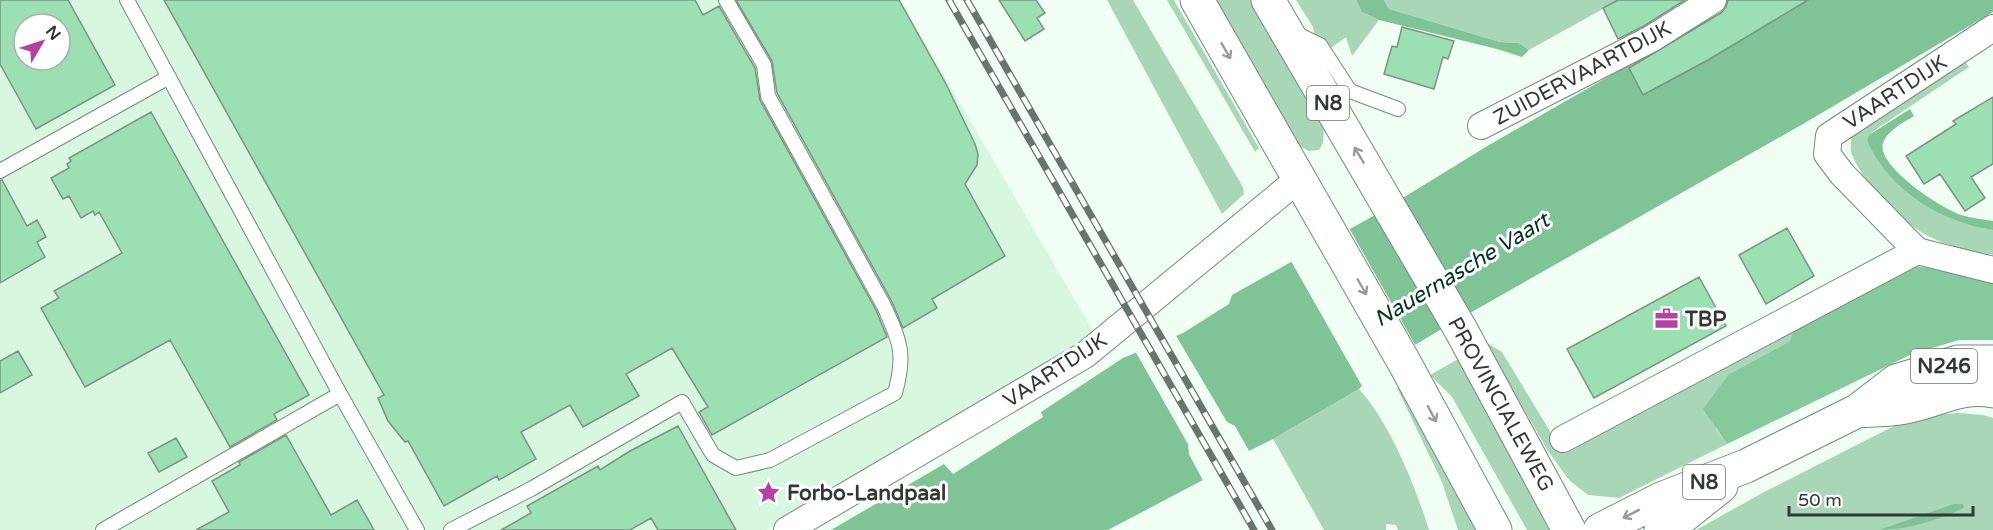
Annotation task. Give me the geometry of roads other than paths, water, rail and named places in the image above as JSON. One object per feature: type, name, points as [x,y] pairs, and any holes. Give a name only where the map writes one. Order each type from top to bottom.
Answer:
[{"type":"main road","points":[[1197,0],[1404,362],[1495,530]]},
{"type":"main road","name":"PROVINCIALEWEG","points":[[1268,0],[1461,330],[1569,530]]},
{"type":"main road","name":"N246","points":[[1857,411],[1896,381],[1958,362],[1993,362]]},
{"type":"main road","name":"N8","points":[[1600,530],[1661,499],[1746,466],[1857,411],[1906,407],[1963,391],[1993,391]]},
{"type":"main road","name":"N8","points":[[1661,530],[1681,518],[1746,466]]},
{"type":"street","name":"ZUIDERVAARTDIJK","points":[[1481,126],[1651,39],[1713,0]]},
{"type":"street","name":"VAARTDIJK","points":[[1917,251],[1842,174],[1827,154],[1829,136],[1993,28]]},
{"type":"street","name":"VAARTDIJK","points":[[787,530],[1085,355],[1300,178]]},
{"type":"street","points":[[1563,439],[1917,251],[1993,270]]},
{"type":"lane","points":[[127,0],[340,394],[417,530]]},
{"type":"lane","points":[[451,530],[531,489],[682,402],[713,455],[736,468],[770,460],[895,393],[901,370],[900,340],[884,306],[768,96],[764,65],[726,0]]},
{"type":"lane","points":[[1284,27],[1320,45],[1350,91],[1398,109]]},
{"type":"lane","points":[[0,171],[169,77]]},
{"type":"lane","points":[[103,530],[340,394]]},
{"type":"water","points":[[1356,0],[1384,0],[1389,9],[1500,42],[1519,43],[1529,50],[1522,57],[1379,20],[1362,12]]},
{"type":"water","name":"Nauernasche Vaart","points":[[1742,0],[1993,0],[1993,12],[1803,124],[1440,330],[1385,363],[1359,389],[1273,439],[1249,451],[1234,427],[1189,454],[1203,480],[1108,530],[831,530],[944,464],[953,474],[1043,417],[1041,412],[1123,358],[1183,333],[1229,304],[1232,295],[1375,215],[1489,145]]},
{"type":"water","points":[[1910,109],[1914,116],[1892,131],[1883,143],[1884,152],[1890,163],[1926,196],[1961,215],[1993,221],[1993,230],[1954,220],[1918,201],[1888,174],[1876,158],[1867,140],[1869,135]]},
{"type":"water","points":[[1954,504],[1963,504],[1964,508],[1923,524],[1879,530]]},
{"type":"railway","points":[[949,0],[1254,530]]},
{"type":"railway","points":[[967,0],[1272,530]]},
{"type":"place","name":"TBP","points":[[1667,319]]},
{"type":"place","name":"Forbo-Landpaal","points":[[769,493]]}]
